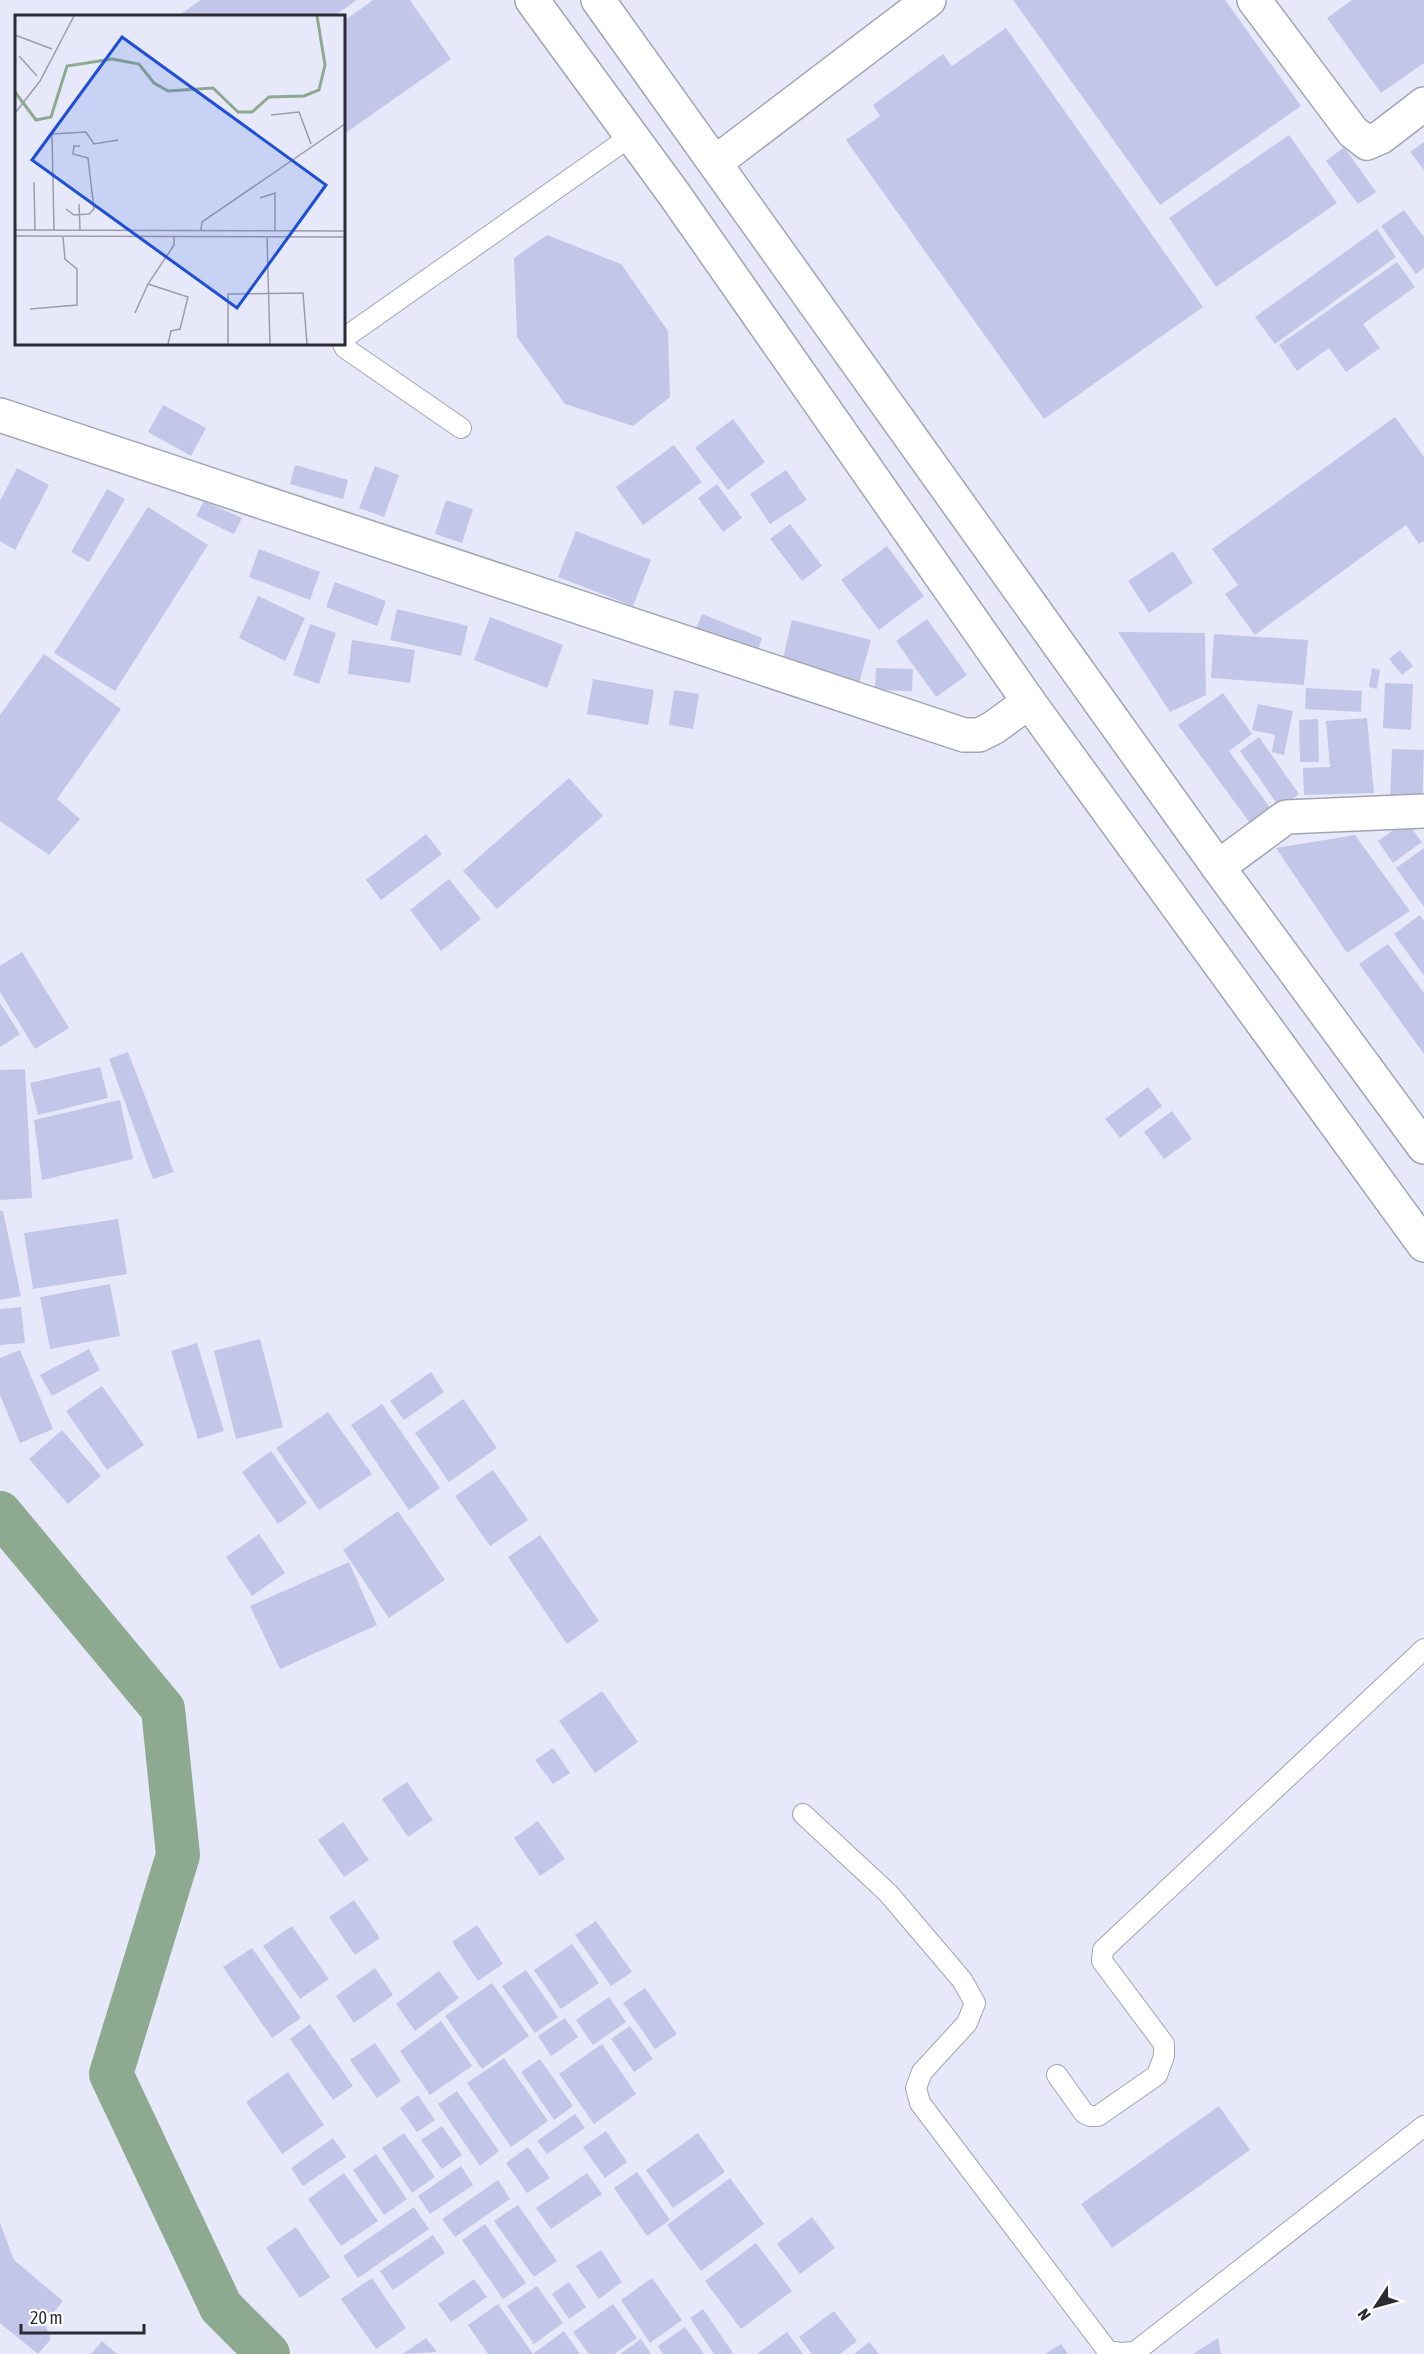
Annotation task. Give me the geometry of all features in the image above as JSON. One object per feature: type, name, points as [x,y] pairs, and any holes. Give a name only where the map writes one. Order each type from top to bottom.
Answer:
[{"type":"street","points":[[532,0],[681,203],[1029,702],[1424,1245]]},
{"type":"street","points":[[598,0],[1218,867],[1424,1147]]},
{"type":"street","points":[[716,162],[929,0]]},
{"type":"street","points":[[1254,0],[1353,132],[1366,143],[1381,137],[1424,104]]},
{"type":"street","points":[[0,415],[964,735],[979,735],[1029,702]]},
{"type":"street","points":[[1218,867],[1286,817],[1424,811]]},
{"type":"lane","points":[[345,340],[347,336],[631,136]]},
{"type":"lane","points":[[344,345],[345,348],[461,428]]},
{"type":"lane","points":[[1057,2075],[1084,2113],[1090,2116],[1098,2116],[1156,2075],[1164,2056],[1164,2044],[1102,1961],[1103,1950],[1424,1649]]},
{"type":"lane","points":[[803,1814],[888,1893],[963,1980],[975,2003],[967,2023],[922,2072],[916,2088],[920,2103],[1107,2350],[1120,2354],[1135,2352],[1424,2126]]},
{"type":"building","points":[[201,0],[357,0],[335,15],[179,15]]},
{"type":"building","points":[[373,0],[410,0],[451,59],[345,133],[345,20]]},
{"type":"building","points":[[1013,0],[1225,0],[1301,106],[1160,205]]},
{"type":"building","points":[[1352,0],[1424,0],[1424,63],[1381,93],[1327,18]]},
{"type":"building","points":[[1006,28],[1203,307],[1044,419],[846,140],[880,116],[873,105],[943,54],[952,66]]},
{"type":"building","points":[[1289,135],[1337,203],[1216,287],[1169,218]]},
{"type":"building","points":[[1424,142],[1424,170],[1410,152]]},
{"type":"building","points":[[1344,147],[1376,192],[1358,204],[1326,161]]},
{"type":"building","points":[[1404,210],[1424,237],[1424,268],[1416,274],[1381,226]]},
{"type":"building","points":[[1377,229],[1396,257],[1275,344],[1255,317]]},
{"type":"building","points":[[547,235],[621,264],[668,331],[670,397],[633,426],[565,404],[517,337],[514,258]]},
{"type":"building","points":[[1397,262],[1415,287],[1363,324],[1380,348],[1346,372],[1329,348],[1297,371],[1279,345]]},
{"type":"building","points":[[163,405],[206,428],[191,456],[148,432]]},
{"type":"building","points":[[1395,417],[1424,457],[1424,541],[1419,544],[1406,525],[1255,635],[1225,594],[1238,585],[1212,549]]},
{"type":"building","points":[[733,419],[765,462],[728,490],[695,448]]},
{"type":"building","points":[[674,445],[702,482],[643,525],[616,487]]},
{"type":"building","points":[[295,465],[348,480],[343,499],[290,484]]},
{"type":"building","points":[[375,466],[399,475],[384,517],[359,508]]},
{"type":"building","points":[[17,468],[49,485],[15,550],[0,541],[0,501]]},
{"type":"building","points":[[786,470],[807,500],[770,524],[750,494]]},
{"type":"building","points":[[717,484],[742,518],[723,532],[698,498]]},
{"type":"building","points":[[107,489],[125,499],[89,562],[71,552]]},
{"type":"building","points":[[446,500],[473,509],[462,543],[435,534]]},
{"type":"building","points":[[204,501],[242,518],[234,534],[196,516]]},
{"type":"building","points":[[148,507],[208,545],[115,691],[54,653]]},
{"type":"building","points":[[790,524],[822,566],[802,581],[770,539]]},
{"type":"building","points":[[576,531],[651,560],[633,606],[558,577]]},
{"type":"building","points":[[887,546],[924,596],[879,630],[841,580]]},
{"type":"building","points":[[259,549],[320,572],[310,600],[249,577]]},
{"type":"building","points":[[1173,551],[1193,583],[1149,613],[1128,581]]},
{"type":"building","points":[[335,582],[386,601],[377,626],[326,607]]},
{"type":"building","points":[[258,596],[305,618],[285,661],[239,638]]},
{"type":"building","points":[[397,609],[468,626],[461,656],[390,640]]},
{"type":"building","points":[[702,614],[762,638],[757,653],[696,629]]},
{"type":"building","points":[[490,617],[563,645],[547,688],[474,660]]},
{"type":"building","points":[[927,619],[967,675],[936,697],[896,641]]},
{"type":"building","points":[[792,620],[871,640],[859,683],[782,662]]},
{"type":"building","points":[[310,624],[336,633],[319,684],[293,675]]},
{"type":"building","points":[[1118,632],[1205,633],[1206,695],[1170,712]]},
{"type":"building","points":[[1214,634],[1308,640],[1304,685],[1211,678]]},
{"type":"building","points":[[352,640],[415,650],[410,683],[348,674]]},
{"type":"building","points":[[1400,650],[1413,666],[1402,675],[1389,659]]},
{"type":"building","points":[[44,654],[121,709],[57,799],[80,819],[49,855],[0,821],[0,715]]},
{"type":"building","points":[[876,668],[913,669],[912,691],[875,690]]},
{"type":"building","points":[[1372,668],[1380,670],[1377,689],[1369,687]]},
{"type":"building","points":[[593,679],[654,690],[648,725],[587,714]]},
{"type":"building","points":[[1385,683],[1413,684],[1411,730],[1383,728]]},
{"type":"building","points":[[1306,688],[1362,691],[1361,712],[1305,709]]},
{"type":"building","points":[[674,690],[699,694],[693,729],[669,725]]},
{"type":"building","points":[[1223,693],[1252,734],[1229,751],[1273,812],[1253,827],[1178,725]]},
{"type":"building","points":[[1258,704],[1293,711],[1284,755],[1272,752],[1275,735],[1252,730]]},
{"type":"building","points":[[1367,718],[1374,793],[1304,795],[1303,768],[1330,767],[1326,721]]},
{"type":"building","points":[[1318,719],[1319,762],[1300,762],[1299,720]]},
{"type":"building","points":[[1259,737],[1299,794],[1280,808],[1240,751]]},
{"type":"building","points":[[1392,749],[1424,750],[1422,805],[1390,804]]},
{"type":"building","points":[[569,778],[603,816],[497,909],[463,871]]},
{"type":"building","points":[[1406,821],[1422,842],[1393,863],[1378,841]]},
{"type":"building","points":[[426,834],[442,854],[381,900],[366,880]]},
{"type":"building","points":[[1355,835],[1410,911],[1347,953],[1276,848]]},
{"type":"building","points":[[1424,848],[1424,907],[1396,868]]},
{"type":"building","points":[[449,879],[481,919],[441,951],[410,910]]},
{"type":"building","points":[[1420,915],[1424,921],[1424,976],[1394,934]]},
{"type":"building","points":[[1388,944],[1424,993],[1424,1054],[1359,964]]},
{"type":"building","points":[[22,952],[69,1028],[35,1049],[0,992],[0,966]]},
{"type":"building","points":[[0,1003],[20,1034],[0,1047]]},
{"type":"building","points":[[128,1052],[174,1172],[153,1179],[109,1059]]},
{"type":"building","points":[[100,1067],[108,1098],[38,1115],[30,1083]]},
{"type":"building","points":[[25,1069],[32,1198],[0,1200],[0,1070]]},
{"type":"building","points":[[1148,1087],[1162,1106],[1120,1138],[1105,1119]]},
{"type":"building","points":[[120,1100],[133,1159],[42,1180],[34,1120]]},
{"type":"building","points":[[1172,1111],[1192,1139],[1164,1159],[1144,1132]]},
{"type":"building","points":[[0,1211],[3,1211],[21,1296],[0,1300]]},
{"type":"building","points":[[118,1219],[127,1274],[33,1289],[24,1233]]},
{"type":"building","points":[[110,1284],[120,1336],[50,1349],[40,1297]]},
{"type":"building","points":[[21,1307],[25,1343],[0,1345],[0,1309]]},
{"type":"building","points":[[260,1339],[283,1427],[236,1439],[214,1351]]},
{"type":"building","points":[[197,1343],[224,1431],[198,1439],[171,1351]]},
{"type":"building","points":[[89,1349],[100,1370],[52,1396],[40,1375]]},
{"type":"building","points":[[20,1350],[53,1429],[20,1443],[0,1395],[0,1358]]},
{"type":"building","points":[[431,1372],[444,1392],[404,1420],[390,1401]]},
{"type":"building","points":[[102,1386],[144,1445],[107,1470],[66,1411]]},
{"type":"building","points":[[463,1399],[497,1448],[449,1482],[415,1433]]},
{"type":"building","points":[[382,1404],[440,1488],[409,1510],[351,1425]]},
{"type":"building","points":[[328,1412],[372,1474],[319,1510],[276,1448]]},
{"type":"building","points":[[62,1430],[101,1476],[68,1504],[29,1459]]},
{"type":"building","points":[[271,1451],[307,1503],[278,1524],[242,1472]]},
{"type":"building","points":[[493,1470],[528,1520],[490,1546],[455,1496]]},
{"type":"building","points":[[398,1511],[445,1580],[389,1618],[343,1550]]},
{"type":"building","points":[[259,1534],[285,1573],[252,1596],[226,1557]]},
{"type":"building","points":[[540,1535],[599,1621],[567,1644],[508,1557]]},
{"type":"building","points":[[349,1562],[377,1625],[280,1669],[250,1606]]},
{"type":"building","points":[[602,1691],[638,1742],[595,1773],[559,1721]]},
{"type":"building","points":[[553,1748],[570,1773],[553,1784],[535,1760]]},
{"type":"building","points":[[407,1782],[433,1820],[408,1837],[382,1799]]},
{"type":"building","points":[[538,1821],[565,1859],[540,1876],[514,1838]]},
{"type":"building","points":[[343,1822],[369,1860],[344,1877],[318,1840]]},
{"type":"building","points":[[354,1900],[380,1938],[355,1955],[329,1917]]},
{"type":"building","points":[[596,1921],[632,1972],[611,1986],[575,1935]]},
{"type":"building","points":[[477,1925],[503,1964],[478,1981],[452,1942]]},
{"type":"building","points":[[292,1926],[329,1979],[300,1999],[263,1946]]},
{"type":"building","points":[[572,1944],[599,1983],[561,2009],[534,1970]]},
{"type":"building","points":[[252,1948],[301,2018],[272,2038],[223,1967]]},
{"type":"building","points":[[375,1968],[393,1995],[354,2023],[336,1996]]},
{"type":"building","points":[[526,1970],[558,2017],[535,2033],[502,1986]]},
{"type":"building","points":[[439,1971],[459,1998],[415,2031],[396,2004]]},
{"type":"building","points":[[492,1983],[529,2036],[482,2069],[445,2016]]},
{"type":"building","points":[[645,1988],[677,2034],[655,2049],[623,2003]]},
{"type":"building","points":[[609,1997],[626,2022],[593,2045],[576,2020]]},
{"type":"building","points":[[565,2018],[578,2037],[551,2056],[538,2036]]},
{"type":"building","points":[[441,2021],[472,2066],[430,2095],[400,2051]]},
{"type":"building","points":[[310,2024],[353,2086],[333,2100],[290,2039]]},
{"type":"building","points":[[630,2026],[653,2059],[634,2072],[611,2039]]},
{"type":"building","points":[[375,2043],[401,2081],[377,2098],[350,2060]]},
{"type":"building","points":[[602,2044],[636,2094],[594,2124],[559,2074]]},
{"type":"building","points":[[504,2058],[548,2121],[511,2147],[467,2083]]},
{"type":"building","points":[[540,2059],[573,2106],[554,2120],[521,2072]]},
{"type":"building","points":[[288,2072],[324,2125],[282,2154],[246,2102]]},
{"type":"building","points":[[457,2091],[499,2151],[480,2166],[438,2104]]},
{"type":"building","points":[[418,2095],[435,2120],[417,2132],[400,2108]]},
{"type":"building","points":[[1219,2106],[1250,2150],[1112,2248],[1081,2204]]},
{"type":"building","points":[[575,2114],[585,2128],[547,2154],[537,2141]]},
{"type":"building","points":[[442,2126],[462,2155],[442,2169],[421,2140]]},
{"type":"building","points":[[606,2131],[627,2162],[605,2178],[583,2147]]},
{"type":"building","points":[[404,2133],[435,2177],[412,2193],[382,2148]]},
{"type":"building","points":[[698,2133],[725,2172],[673,2208],[646,2170]]},
{"type":"building","points":[[333,2138],[346,2157],[303,2186],[291,2168]]},
{"type":"building","points":[[528,2147],[550,2178],[527,2193],[506,2163]]},
{"type":"building","points":[[376,2154],[407,2199],[384,2215],[353,2170]]},
{"type":"building","points":[[461,2166],[473,2185],[430,2214],[418,2196]]},
{"type":"building","points":[[637,2172],[670,2220],[647,2236],[614,2188]]},
{"type":"building","points":[[344,2173],[378,2221],[341,2246],[308,2199]]},
{"type":"building","points":[[587,2173],[602,2194],[551,2229],[536,2208]]},
{"type":"building","points":[[730,2178],[764,2224],[701,2271],[667,2225]]},
{"type":"building","points":[[498,2180],[510,2199],[455,2237],[442,2219]]},
{"type":"building","points":[[518,2205],[557,2261],[534,2277],[494,2221]]},
{"type":"building","points":[[414,2207],[429,2229],[358,2278],[343,2256]]},
{"type":"building","points":[[812,2217],[835,2248],[800,2274],[777,2244]]},
{"type":"building","points":[[0,2223],[14,2260],[63,2301],[45,2323],[51,2339],[38,2354],[0,2323]]},
{"type":"building","points":[[485,2224],[526,2283],[503,2299],[462,2240]]},
{"type":"building","points":[[296,2227],[330,2277],[300,2298],[266,2248]]},
{"type":"building","points":[[433,2235],[445,2253],[393,2290],[380,2271]]},
{"type":"building","points":[[756,2243],[792,2291],[741,2329],[705,2281]]},
{"type":"building","points":[[601,2250],[622,2282],[599,2299],[576,2266]]},
{"type":"building","points":[[372,2278],[406,2328],[376,2349],[341,2299]]},
{"type":"building","points":[[652,2278],[682,2320],[650,2343],[621,2300]]},
{"type":"building","points":[[474,2279],[487,2297],[451,2322],[438,2304]]},
{"type":"building","points":[[569,2282],[586,2307],[569,2319],[552,2294]]},
{"type":"building","points":[[537,2286],[563,2323],[534,2344],[507,2306]]},
{"type":"building","points":[[498,2304],[533,2354],[488,2354],[468,2325]]},
{"type":"building","points":[[613,2304],[637,2338],[614,2354],[589,2354],[573,2332]]},
{"type":"building","points":[[703,2309],[732,2354],[714,2354],[690,2318]]},
{"type":"building","points":[[834,2311],[857,2341],[840,2354],[812,2354],[799,2337]]},
{"type":"building","points":[[685,2327],[704,2354],[663,2354],[658,2346]]},
{"type":"building","points":[[564,2331],[580,2354],[534,2353]]},
{"type":"building","points":[[787,2332],[803,2354],[757,2354]]},
{"type":"building","points":[[426,2338],[437,2352],[403,2354]]},
{"type":"building","points":[[1218,2338],[1221,2354],[1193,2354]]},
{"type":"building","points":[[641,2339],[651,2354],[620,2354]]},
{"type":"building","points":[[102,2341],[117,2354],[91,2354]]},
{"type":"building","points":[[869,2342],[879,2354],[854,2354]]},
{"type":"building","points":[[1061,2344],[1068,2354],[1045,2354]]},
{"type":"waterway","points":[[0,1513],[163,1709],[178,1855],[111,2074],[221,2307],[268,2354]]}]
